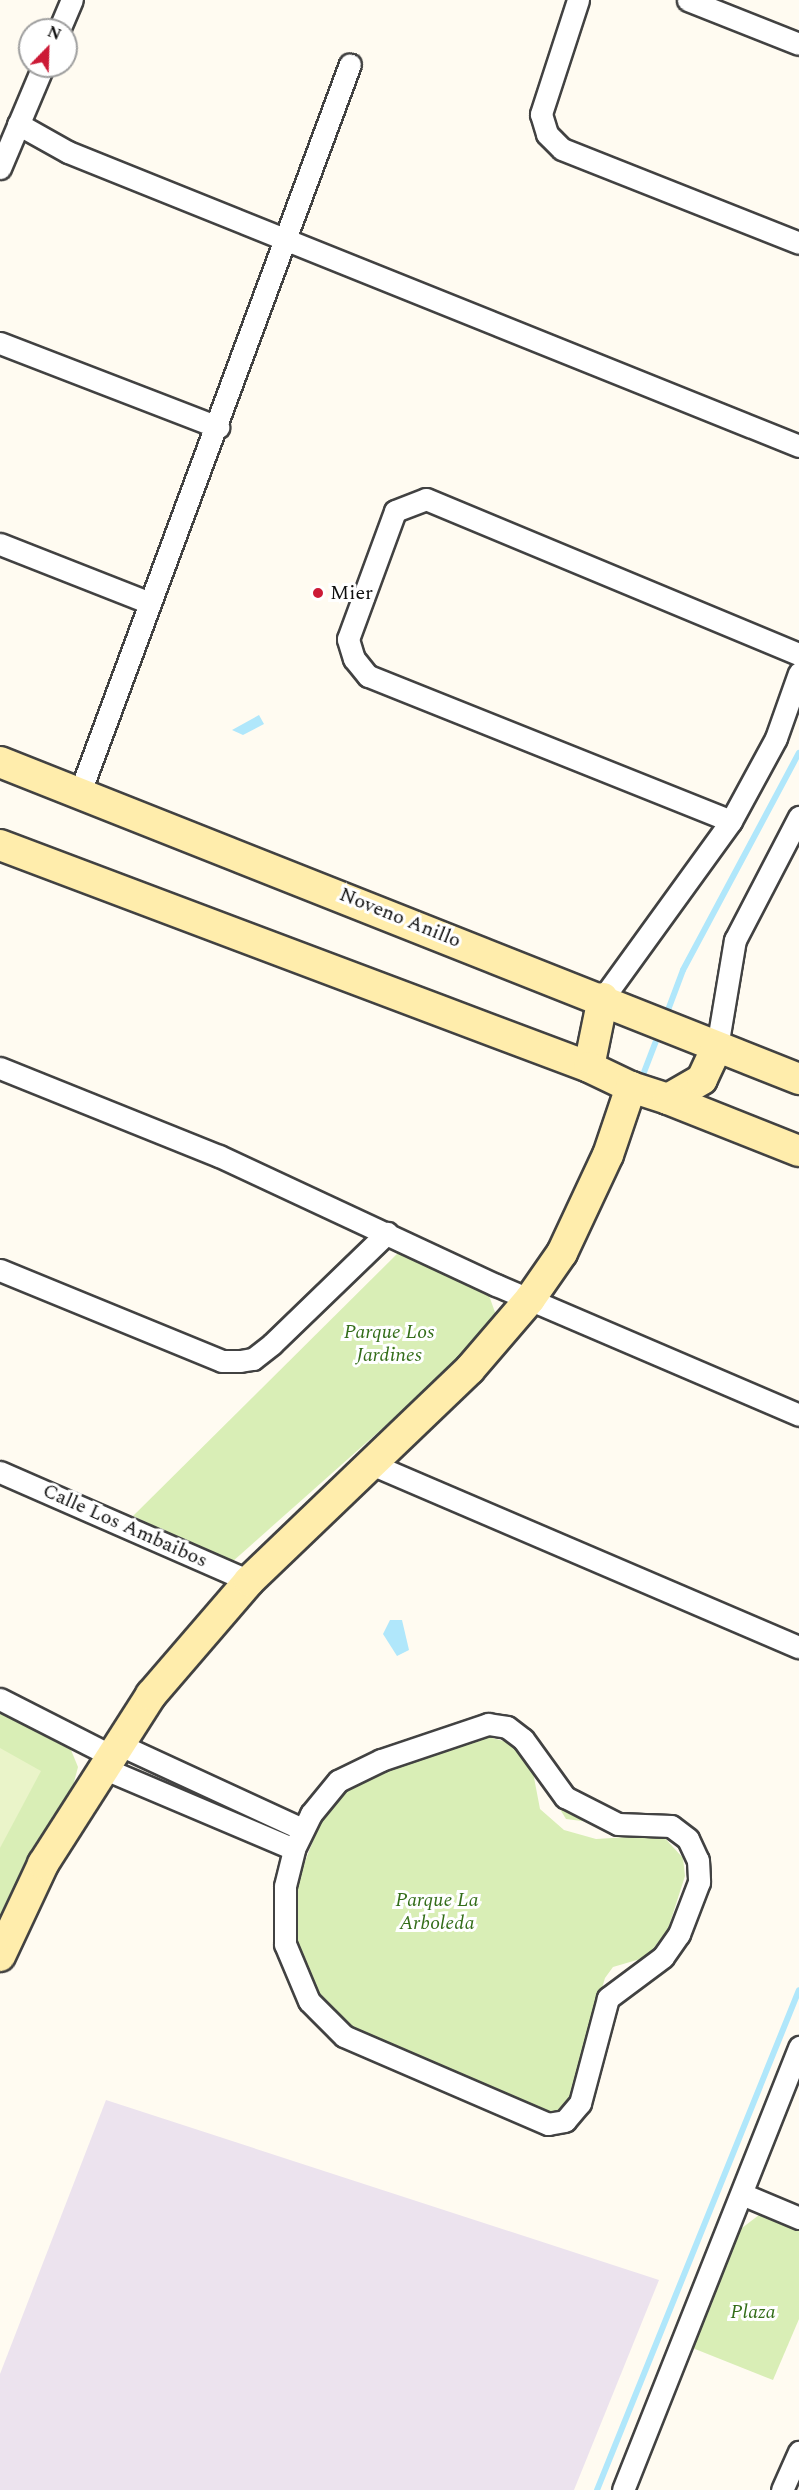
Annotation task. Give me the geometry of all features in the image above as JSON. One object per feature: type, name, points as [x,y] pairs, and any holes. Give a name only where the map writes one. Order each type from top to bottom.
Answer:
[{"type":"street","points":[[64,18],[72,0]]},
{"type":"street","points":[[578,0],[541,114],[546,134],[562,148],[799,243]]},
{"type":"street","points":[[688,0],[799,44]]},
{"type":"street","points":[[80,792],[218,427],[284,237],[350,64]]},
{"type":"street","points":[[0,168],[39,78]]},
{"type":"street","points":[[18,124],[68,152],[799,446]]},
{"type":"street","points":[[0,343],[218,427]]},
{"type":"street","points":[[731,821],[368,676],[354,659],[348,639],[395,511],[426,499],[799,654]]},
{"type":"street","points":[[0,544],[150,603]]},
{"type":"street","points":[[589,1067],[603,999],[731,821],[776,738],[799,673]]},
{"type":"street","name":"Noveno Anillo","points":[[0,762],[603,999],[799,1079]]},
{"type":"street","points":[[668,1099],[702,1079],[717,1047],[735,940],[792,845],[799,817]]},
{"type":"street","points":[[0,845],[589,1067],[631,1087],[668,1099],[799,1151]]},
{"type":"street","points":[[0,1068],[219,1156],[530,1299],[799,1415]]},
{"type":"street","points":[[0,1956],[43,1864],[151,1695],[249,1581],[369,1463],[470,1369],[530,1299],[562,1253],[608,1155],[631,1087]]},
{"type":"street","points":[[0,1270],[222,1361],[240,1361],[253,1359],[272,1344],[387,1233]]},
{"type":"street","points":[[369,1463],[799,1647]]},
{"type":"street","name":"Calle Los Ambaibos","points":[[0,1472],[249,1581]]},
{"type":"street","points":[[0,1699],[294,1849]]},
{"type":"street","points":[[488,1724],[507,1727],[523,1739],[543,1774],[573,1802],[618,1824],[671,1826],[688,1839],[699,1882],[690,1913],[663,1957],[608,1998],[580,2103],[565,2121],[548,2124],[359,2045],[329,2025],[309,2001],[285,1944],[285,1886],[294,1849],[302,1829],[338,1782],[381,1760],[488,1724]]},
{"type":"street","points":[[110,1756],[302,1829]]},
{"type":"street","points":[[623,2490],[799,2047]]},
{"type":"street","points":[[742,2194],[799,2218]]},
{"type":"street","points":[[782,2490],[799,2452]]},
{"type":"shaded area","points":[[106,2100],[659,2280],[574,2490],[0,2490],[0,2374]]},
{"type":"green space","name":"Parque Los Jardines","points":[[401,1250],[487,1290],[496,1315],[438,1379],[232,1562],[133,1516]]},
{"type":"green space","points":[[0,1713],[71,1750],[78,1767],[73,1786],[0,1924]]},
{"type":"green space","name":"Parque La Arboleda","points":[[481,1735],[518,1745],[532,1767],[540,1809],[564,1830],[596,1839],[662,1835],[683,1858],[685,1876],[668,1929],[647,1957],[613,1967],[605,1978],[570,2096],[555,2114],[344,2028],[316,1995],[297,1956],[295,1887],[324,1813],[359,1779]]},
{"type":"green space","points":[[0,1748],[41,1771],[0,1848]]},
{"type":"green space","points":[[550,1793],[597,1823],[566,1819]]},
{"type":"green space","name":"Plaza","points":[[759,2215],[799,2230],[799,2319],[773,2380],[690,2347],[738,2231]]},
{"type":"water","points":[[259,715],[264,724],[243,735],[232,730]]},
{"type":"water","points":[[390,1620],[402,1620],[409,1650],[397,1656],[383,1634]]},
{"type":"waterway","points":[[665,1018],[683,970],[799,753]]},
{"type":"waterway","points":[[641,1080],[659,1033]]},
{"type":"waterway","points":[[597,2490],[799,1990]]},
{"type":"place","name":"Mier","points":[[318,593]]}]
